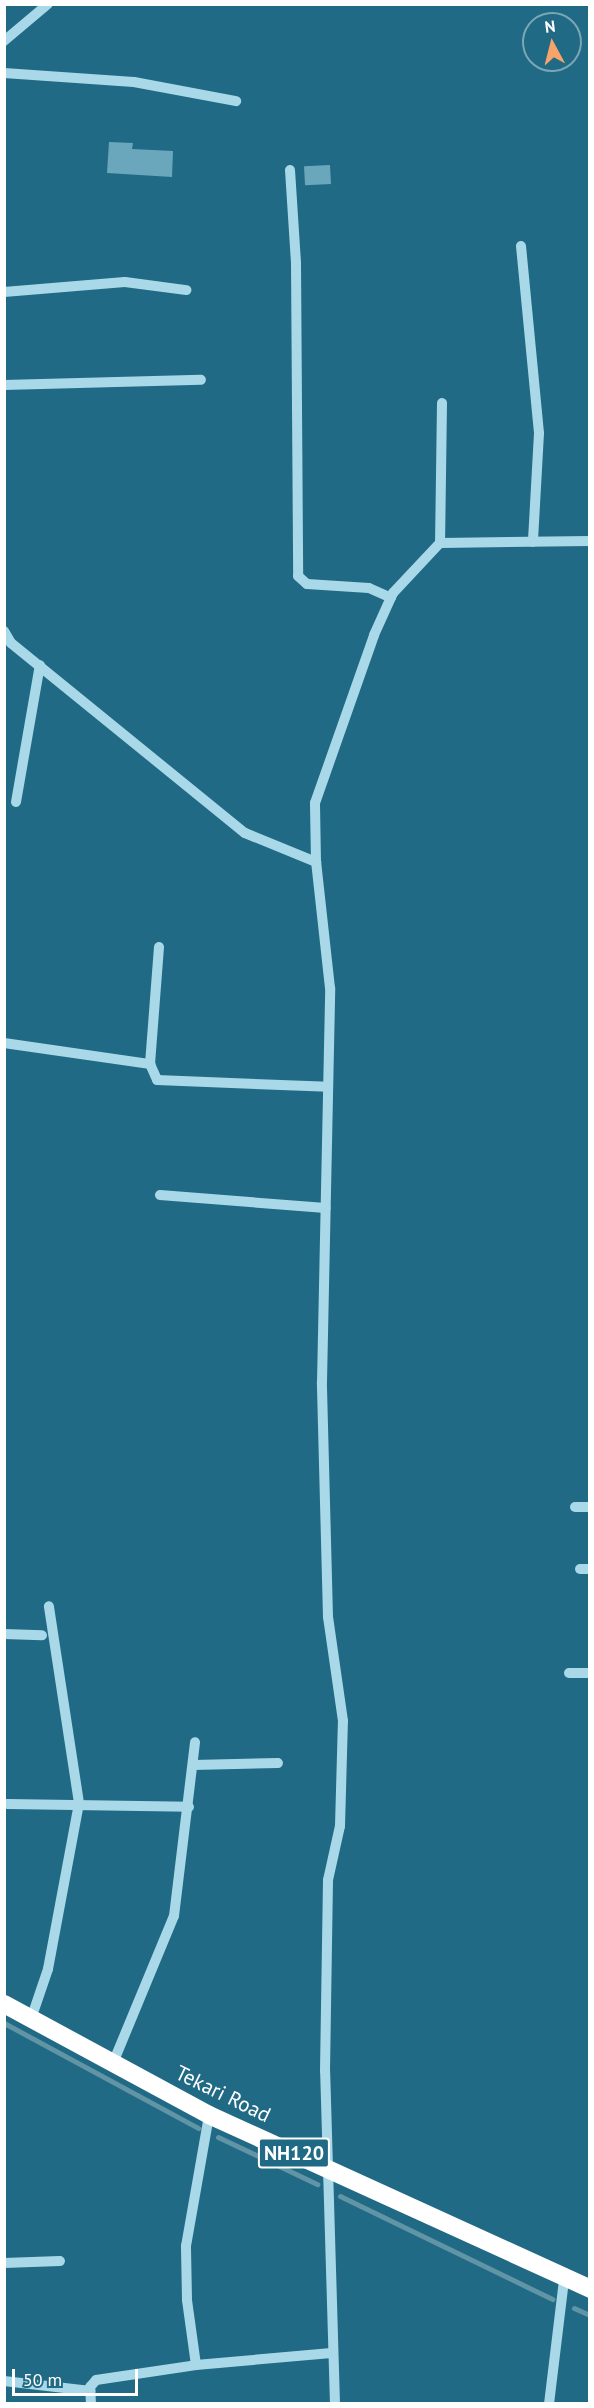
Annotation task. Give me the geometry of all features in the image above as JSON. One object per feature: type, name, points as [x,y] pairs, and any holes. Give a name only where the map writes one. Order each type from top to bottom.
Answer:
[{"type":"highway","name":"Tekari Road","points":[[4,2004],[209,2115],[564,2280],[590,2289]]},
{"type":"street","points":[[4,41],[48,4]]},
{"type":"street","points":[[4,73],[134,82],[236,101]]},
{"type":"street","points":[[290,170],[296,263],[298,576],[307,584],[369,588],[391,598]]},
{"type":"street","points":[[521,246],[539,433],[533,542]]},
{"type":"street","points":[[4,292],[125,282],[186,290]]},
{"type":"street","points":[[4,385],[201,380]]},
{"type":"street","points":[[440,543],[442,403]]},
{"type":"street","points":[[335,2403],[331,2353],[325,2167],[328,1880],[340,1826],[343,1721],[328,1617],[322,1382],[330,988],[316,862],[315,803],[374,635],[391,598],[414,567],[440,543],[590,542]]},
{"type":"street","points":[[4,631],[11,643],[245,833],[316,862]]},
{"type":"street","points":[[16,802],[40,665]]},
{"type":"street","points":[[159,947],[150,1064],[153,1077],[163,1083],[328,1087]]},
{"type":"street","points":[[4,1043],[150,1064]]},
{"type":"street","points":[[160,1195],[325,1208]]},
{"type":"street","points":[[575,1507],[590,1508]]},
{"type":"street","points":[[31,2019],[48,1969],[79,1803],[49,1606]]},
{"type":"street","points":[[4,1634],[42,1635]]},
{"type":"street","points":[[569,1673],[590,1673]]},
{"type":"street","points":[[113,2063],[174,1916],[195,1742]]},
{"type":"street","points":[[193,1765],[278,1762]]},
{"type":"street","points":[[8,1804],[189,1806]]},
{"type":"street","points":[[196,2365],[187,2300],[186,2246],[209,2115]]},
{"type":"street","points":[[4,2263],[60,2261]]},
{"type":"street","points":[[549,2403],[564,2280]]},
{"type":"street","points":[[91,2403],[90,2391],[96,2380],[196,2365],[331,2353]]},
{"type":"street","points":[[4,2381],[90,2391]]},
{"type":"building","points":[[109,142],[133,143],[132,149],[173,151],[172,177],[107,173]]},
{"type":"building","points":[[330,165],[331,184],[305,185],[304,166]]},
{"type":"waterway","points":[[4,2023],[198,2128]]},
{"type":"waterway","points":[[218,2137],[317,2184]]},
{"type":"waterway","points":[[340,2196],[552,2299]]},
{"type":"waterway","points":[[574,2308],[590,2315]]}]
